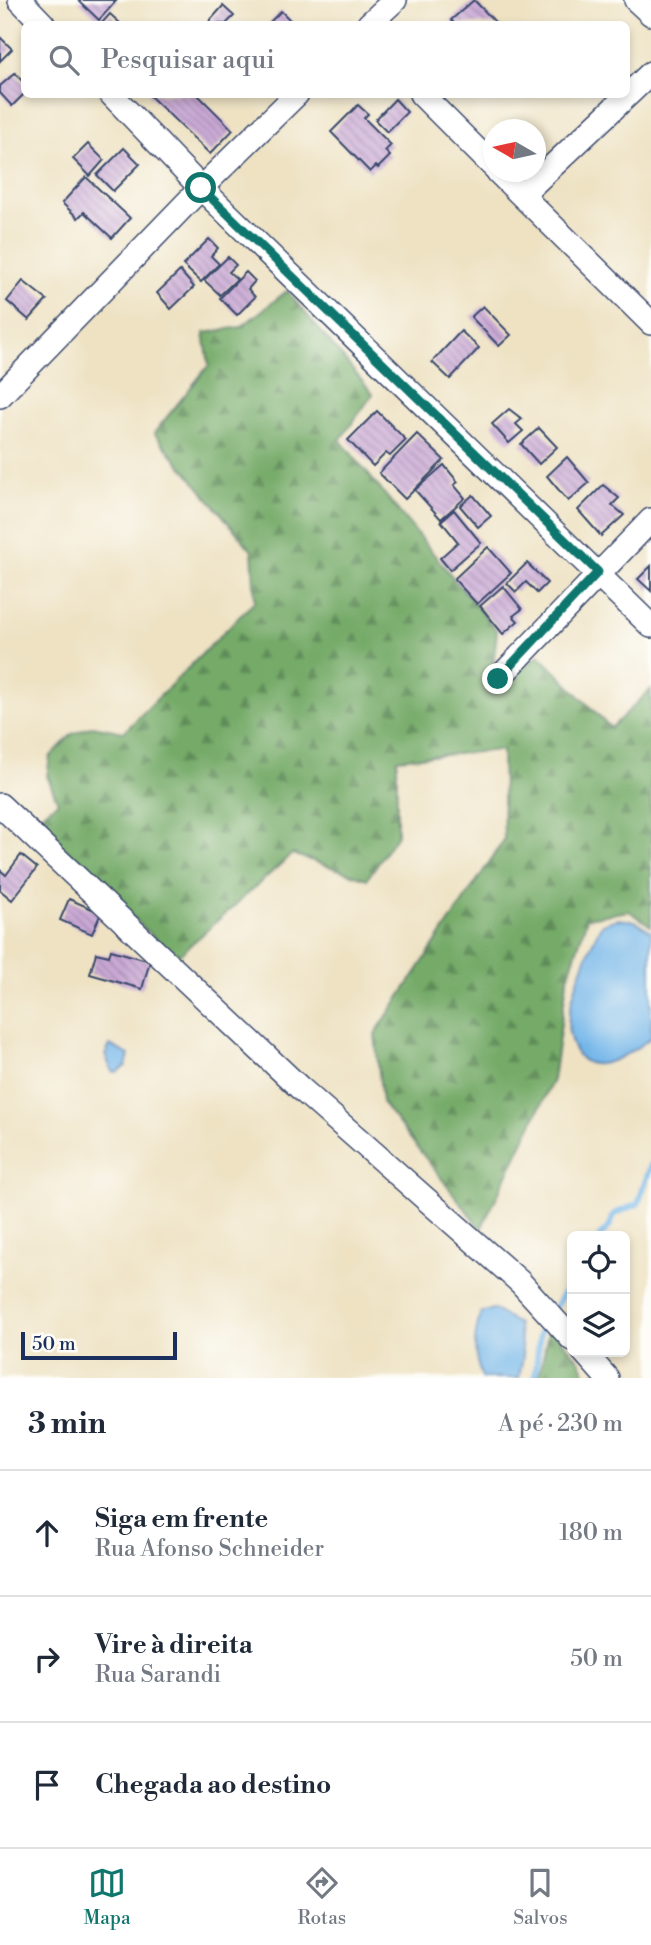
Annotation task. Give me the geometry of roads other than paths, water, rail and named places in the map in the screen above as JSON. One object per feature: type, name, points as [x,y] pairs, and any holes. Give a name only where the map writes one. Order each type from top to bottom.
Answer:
[{"type":"street","points":[[20,0],[40,21]]},
{"type":"street","points":[[372,21],[395,0]]},
{"type":"street","points":[[636,0],[651,14]]},
{"type":"street","points":[[630,93],[651,73]]},
{"type":"street","points":[[115,98],[201,188],[651,626]]},
{"type":"street","points":[[0,396],[201,188],[293,98]]},
{"type":"street","points":[[425,98],[483,156]]},
{"type":"street","points":[[522,195],[625,98]]},
{"type":"street","points":[[508,182],[651,323]]},
{"type":"street","points":[[498,679],[598,572],[651,520]]},
{"type":"street","points":[[0,805],[299,1088],[520,1282],[567,1334]]},
{"type":"street","points":[[588,1357],[607,1378]]},
{"type":"water","points":[[617,919],[635,921],[651,931],[651,1038],[615,1060],[592,1064],[582,1059],[574,1049],[569,1032],[570,1008],[585,961],[602,924]]},
{"type":"water","points":[[110,1045],[129,1055],[126,1066],[117,1072],[112,1071],[105,1055]]},
{"type":"water","points":[[493,1309],[518,1324],[523,1358],[519,1378],[482,1378],[475,1346],[477,1330],[481,1313]]},
{"type":"waterway","points":[[605,1231],[614,1214],[638,1204],[651,1165]]},
{"type":"waterway","points":[[553,1310],[567,1287]]},
{"type":"waterway","points":[[535,1378],[540,1332],[547,1320]]}]
